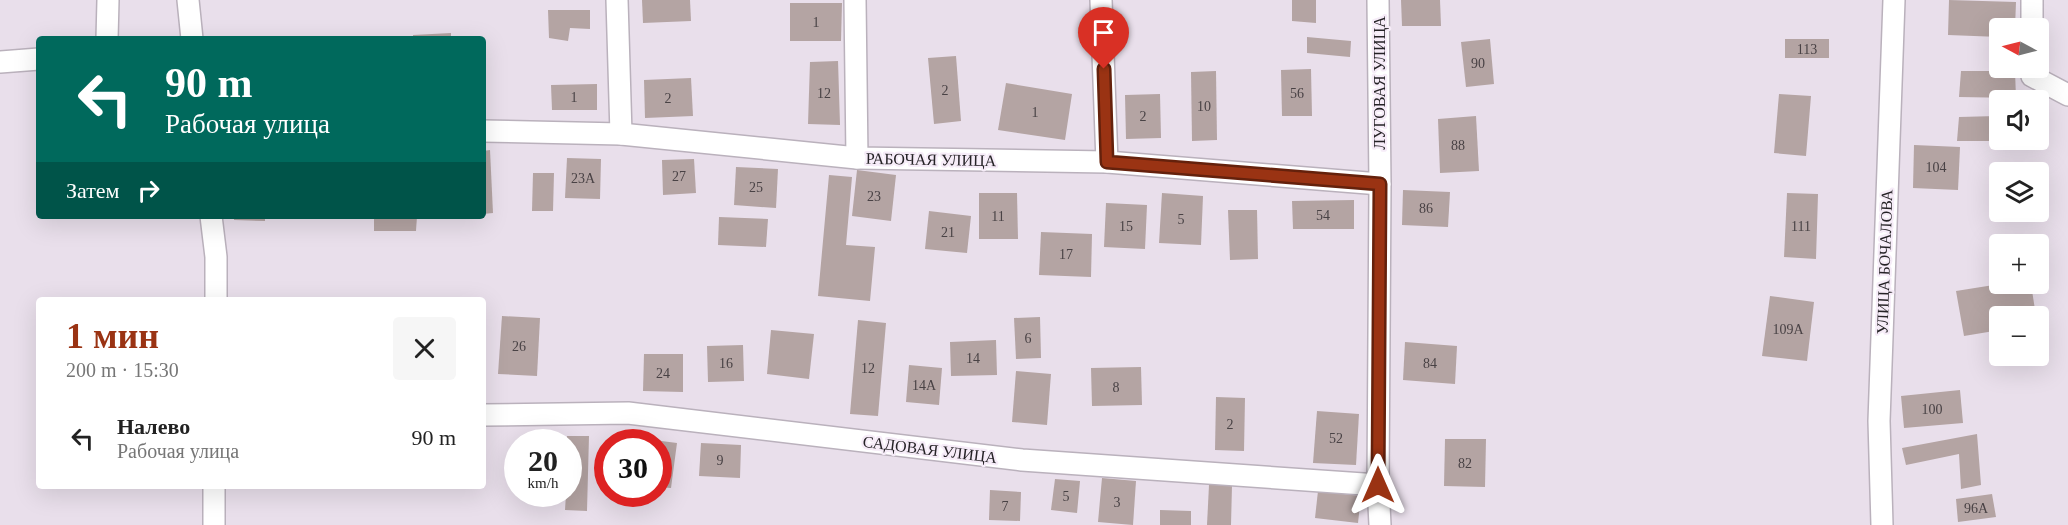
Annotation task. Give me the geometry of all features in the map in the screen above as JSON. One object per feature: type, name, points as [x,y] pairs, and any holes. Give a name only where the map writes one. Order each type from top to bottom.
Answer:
[{"type":"street","points":[[107,36],[108,0]]},
{"type":"street","points":[[188,0],[192,36]]},
{"type":"street","points":[[617,0],[621,135]]},
{"type":"street","points":[[855,0],[857,158]]},
{"type":"street","points":[[1101,0],[1107,162]]},
{"type":"street","name":"ЛУГОВАЯ УЛИЦА","points":[[1378,0],[1380,184],[1378,485],[1380,525]]},
{"type":"street","name":"УЛИЦА БОЧАЛОВА","points":[[1882,525],[1879,421],[1893,0]]},
{"type":"street","points":[[2032,0],[2032,18]]},
{"type":"street","points":[[0,62],[36,59]]},
{"type":"street","points":[[2036,78],[2068,95]]},
{"type":"street","name":"РАБОЧАЯ УЛИЦА","points":[[486,131],[621,135],[857,158],[1107,162],[1380,184]]},
{"type":"street","points":[[211,219],[216,257],[216,297]]},
{"type":"street","name":"САДОВАЯ УЛИЦА","points":[[486,414],[628,413],[1022,460],[1378,485]]},
{"type":"street","points":[[214,489],[214,525]]},
{"type":"building","points":[[642,0],[690,0],[691,21],[643,23]]},
{"type":"building","points":[[1292,0],[1316,0],[1316,23],[1292,21]]},
{"type":"building","points":[[1401,0],[1440,0],[1441,26],[1402,26]]},
{"type":"building","points":[[1949,0],[2016,2],[2015,18],[1989,18],[1989,37],[1948,35]]},
{"type":"building","points":[[790,3],[842,3],[841,41],[790,41]]},
{"type":"building","points":[[548,10],[590,10],[590,29],[570,28],[568,41],[549,38]]},
{"type":"building","points":[[451,33],[451,36],[413,35]]},
{"type":"building","points":[[1307,37],[1351,41],[1350,57],[1307,53]]},
{"type":"building","points":[[1490,39],[1494,84],[1466,87],[1461,42]]},
{"type":"building","points":[[1785,39],[1829,39],[1829,58],[1785,58]]},
{"type":"building","points":[[956,56],[961,121],[934,124],[928,58]]},
{"type":"building","points":[[838,61],[840,125],[808,124],[810,62]]},
{"type":"building","points":[[1311,69],[1312,116],[1282,116],[1281,70]]},
{"type":"building","points":[[1216,71],[1217,140],[1192,141],[1191,72]]},
{"type":"building","points":[[1961,71],[1989,71],[1989,78],[2015,78],[2016,90],[1989,90],[1989,98],[1959,97]]},
{"type":"building","points":[[691,78],[693,116],[645,118],[644,80]]},
{"type":"building","points":[[1006,83],[1072,94],[1065,140],[998,130]]},
{"type":"building","points":[[597,84],[597,110],[552,110],[551,85]]},
{"type":"building","points":[[1160,94],[1161,138],[1126,139],[1125,95]]},
{"type":"building","points":[[1779,94],[1811,96],[1806,156],[1774,153]]},
{"type":"building","points":[[1476,116],[1479,171],[1440,173],[1438,119]]},
{"type":"building","points":[[1989,116],[1989,141],[1957,141],[1959,117]]},
{"type":"building","points":[[1914,145],[1960,147],[1958,190],[1913,188]]},
{"type":"building","points":[[490,150],[493,213],[486,214],[486,151]]},
{"type":"building","points":[[567,158],[601,159],[600,199],[565,198]]},
{"type":"building","points":[[694,159],[696,193],[663,195],[662,160]]},
{"type":"building","points":[[736,167],[778,169],[776,208],[734,205]]},
{"type":"building","points":[[857,170],[896,175],[891,221],[852,216]]},
{"type":"building","points":[[533,173],[554,173],[553,211],[532,211]]},
{"type":"building","points":[[829,175],[852,177],[846,245],[875,247],[870,301],[818,296]]},
{"type":"building","points":[[1403,190],[1450,192],[1448,227],[1402,225]]},
{"type":"building","points":[[979,193],[1017,193],[1018,239],[979,239]]},
{"type":"building","points":[[1162,193],[1203,196],[1201,245],[1159,243]]},
{"type":"building","points":[[1787,193],[1818,194],[1816,259],[1784,257]]},
{"type":"building","points":[[1354,200],[1354,229],[1293,229],[1292,201]]},
{"type":"building","points":[[1106,203],[1147,205],[1145,249],[1104,247]]},
{"type":"building","points":[[1228,210],[1257,210],[1258,259],[1230,260]]},
{"type":"building","points":[[929,211],[971,216],[967,253],[925,249]]},
{"type":"building","points":[[719,217],[768,219],[766,247],[718,245]]},
{"type":"building","points":[[265,219],[265,221],[234,220]]},
{"type":"building","points":[[374,219],[417,219],[416,231],[374,231]]},
{"type":"building","points":[[1041,232],[1092,234],[1091,277],[1039,275]]},
{"type":"building","points":[[1989,286],[1989,294],[2033,294],[2034,306],[1989,306],[1989,332],[1964,336],[1956,291]]},
{"type":"building","points":[[1770,296],[1814,302],[1807,361],[1762,356]]},
{"type":"building","points":[[502,316],[540,318],[537,376],[498,374]]},
{"type":"building","points":[[1040,317],[1041,358],[1016,359],[1014,318]]},
{"type":"building","points":[[858,320],[886,323],[878,416],[850,414]]},
{"type":"building","points":[[771,330],[814,334],[809,379],[767,374]]},
{"type":"building","points":[[996,340],[997,375],[951,376],[950,342]]},
{"type":"building","points":[[1405,342],[1457,346],[1455,384],[1403,380]]},
{"type":"building","points":[[743,345],[744,381],[708,382],[707,346]]},
{"type":"building","points":[[644,354],[683,354],[683,392],[643,391]]},
{"type":"building","points":[[909,365],[942,368],[939,405],[906,402]]},
{"type":"building","points":[[1141,367],[1142,405],[1092,406],[1091,368]]},
{"type":"building","points":[[1016,371],[1051,374],[1047,425],[1012,422]]},
{"type":"building","points":[[1960,390],[1963,423],[1904,428],[1901,396]]},
{"type":"building","points":[[1216,397],[1245,398],[1244,451],[1215,450]]},
{"type":"building","points":[[1317,411],[1359,414],[1356,465],[1313,463]]},
{"type":"building","points":[[1977,434],[1981,485],[1961,489],[1959,454],[1906,465],[1902,448]]},
{"type":"building","points":[[582,436],[589,436],[587,511],[565,510],[565,507],[582,507]]},
{"type":"building","points":[[1445,439],[1486,439],[1485,487],[1444,486]]},
{"type":"building","points":[[672,442],[677,443],[672,480]]},
{"type":"building","points":[[701,443],[741,445],[740,478],[699,476]]},
{"type":"building","points":[[1102,478],[1136,481],[1133,525],[1098,522]]},
{"type":"building","points":[[1055,479],[1080,481],[1077,513],[1051,510]]},
{"type":"building","points":[[1209,485],[1232,485],[1231,525],[1207,525]]},
{"type":"building","points":[[990,490],[1021,492],[1020,521],[989,520]]},
{"type":"building","points":[[1318,491],[1361,496],[1358,523],[1315,518]]},
{"type":"building","points":[[1992,494],[1996,517],[1958,522],[1956,499]]},
{"type":"building","points":[[1160,510],[1191,511],[1191,525],[1160,525]]},
{"type":"route","points":[[1104,69],[1107,162],[1380,184],[1378,485]]}]
